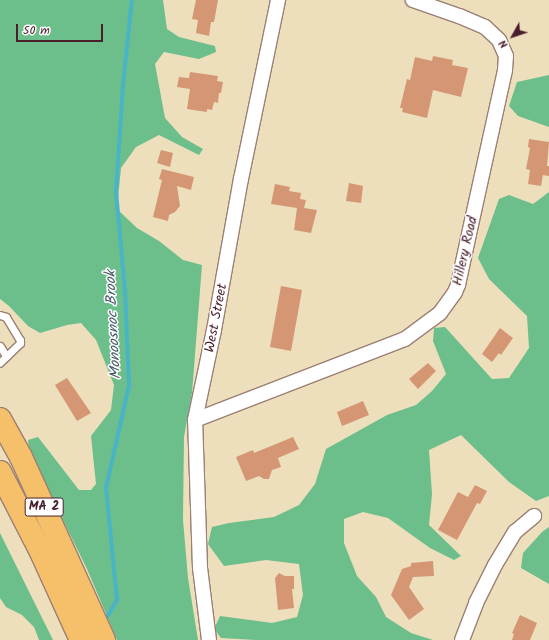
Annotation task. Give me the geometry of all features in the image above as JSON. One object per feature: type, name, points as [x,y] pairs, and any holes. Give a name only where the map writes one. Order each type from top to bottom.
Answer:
[{"type":"highway","name":"MA 2","points":[[0,419],[21,457],[103,637]]},
{"type":"highway","name":"MA 2","points":[[0,472],[40,550],[80,638]]},
{"type":"street","name":"West Street","points":[[209,640],[200,568],[195,420],[214,330],[241,178],[278,0]]},
{"type":"street","name":"Hillery Road","points":[[195,420],[405,339],[437,316],[447,306],[455,292],[458,285],[500,94],[506,56],[499,40],[485,27],[413,0]]},
{"type":"street","points":[[462,640],[476,603],[495,565],[516,532],[534,516]]},
{"type":"lane","points":[[0,315],[6,317],[20,340],[20,343],[0,362]]},
{"type":"lane","points":[[0,346],[6,356]]},
{"type":"green space","points":[[0,0],[163,0],[167,29],[179,37],[215,46],[216,52],[199,59],[164,52],[155,64],[165,118],[182,137],[203,149],[199,155],[159,135],[136,147],[121,168],[117,209],[137,228],[159,241],[183,260],[202,265],[192,393],[184,437],[183,520],[188,578],[198,640],[117,640],[87,569],[29,451],[28,440],[38,437],[79,490],[91,490],[96,484],[91,436],[111,410],[114,385],[96,340],[81,323],[67,325],[40,333],[28,326],[9,306],[0,299]]},
{"type":"green space","points":[[549,75],[549,127],[518,116],[509,106],[517,82]]},
{"type":"green space","points":[[549,192],[549,496],[536,501],[509,482],[461,435],[429,450],[432,494],[429,525],[461,556],[454,560],[430,548],[388,518],[363,512],[344,519],[344,543],[357,576],[376,597],[386,617],[411,633],[433,640],[256,640],[221,638],[214,629],[220,616],[272,623],[297,617],[303,595],[299,564],[266,560],[224,566],[208,544],[212,527],[229,523],[274,517],[299,505],[315,484],[326,449],[387,415],[416,405],[432,391],[446,374],[433,341],[434,328],[445,327],[492,379],[509,378],[529,348],[527,316],[489,279],[478,258],[499,199],[509,195],[533,204]]},
{"type":"green space","points":[[549,527],[549,584],[521,568],[523,553],[542,532]]},
{"type":"green space","points":[[0,533],[53,640],[39,640],[34,627],[22,615],[6,607],[0,598]]},
{"type":"building","points":[[196,0],[218,0],[214,22],[211,22],[209,36],[196,33],[198,20],[192,19]]},
{"type":"building","points":[[433,56],[453,60],[452,65],[468,68],[461,97],[433,90],[427,118],[402,112],[403,108],[400,108],[407,79],[410,80],[415,57],[432,61]]},
{"type":"building","points":[[190,72],[218,76],[217,81],[223,82],[221,93],[219,93],[218,103],[214,102],[212,110],[207,109],[207,112],[187,109],[190,89],[177,87],[179,77],[189,78]]},
{"type":"building","points":[[529,139],[549,142],[547,166],[549,166],[549,176],[543,175],[541,186],[528,184],[530,170],[526,169],[530,148],[528,147]]},
{"type":"building","points":[[161,150],[173,153],[170,167],[157,163]]},
{"type":"building","points":[[162,169],[194,177],[191,190],[177,186],[180,206],[175,212],[169,215],[168,221],[153,217],[162,180],[159,179]]},
{"type":"building","points":[[349,183],[363,186],[361,203],[346,201]]},
{"type":"building","points":[[275,184],[290,187],[289,191],[301,193],[300,199],[306,200],[304,208],[317,210],[311,233],[294,230],[297,208],[271,204]]},
{"type":"building","points":[[281,286],[302,290],[291,351],[270,347]]},
{"type":"building","points":[[500,328],[513,338],[501,355],[499,353],[492,362],[482,354]]},
{"type":"building","points":[[428,363],[436,371],[418,389],[409,379]]},
{"type":"building","points":[[67,378],[91,413],[77,421],[55,385]]},
{"type":"building","points":[[363,401],[369,415],[342,426],[337,412]]},
{"type":"building","points":[[293,437],[299,449],[278,458],[281,467],[272,470],[269,479],[264,479],[259,476],[246,481],[236,457],[253,450],[254,453]]},
{"type":"building","points":[[475,485],[487,491],[480,504],[477,503],[457,540],[438,530],[458,492],[468,497]]},
{"type":"building","points":[[433,561],[434,576],[413,577],[409,587],[424,609],[409,620],[391,595],[402,569],[411,566],[411,563]]},
{"type":"building","points":[[279,573],[285,576],[294,576],[294,589],[292,589],[294,608],[278,610],[275,578]]},
{"type":"building","points":[[520,615],[537,623],[530,640],[512,640],[514,634],[512,633]]},
{"type":"waterway","name":"Monoosnoc Brook","points":[[104,622],[117,600],[106,488],[129,386],[125,292],[116,191],[123,85],[132,0]]}]
